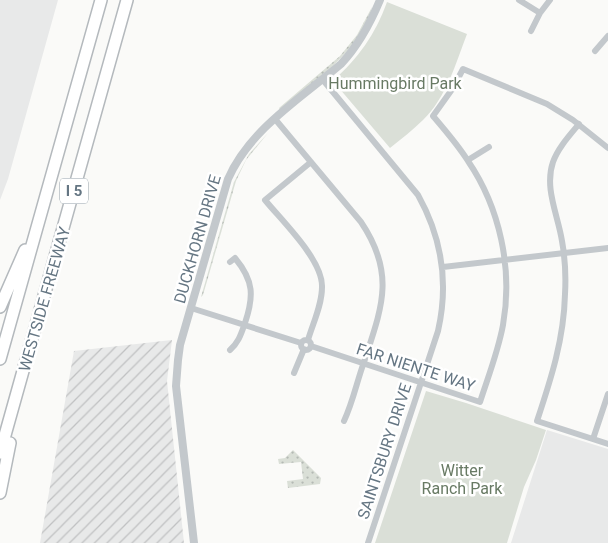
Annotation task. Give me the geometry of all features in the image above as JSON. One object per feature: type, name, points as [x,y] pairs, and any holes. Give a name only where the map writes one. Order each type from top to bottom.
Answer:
[{"type":"highway","name":"WESTSIDE FREEWAY","points":[[0,359],[101,0]]},
{"type":"highway","name":"WESTSIDE FREEWAY","points":[[0,453],[127,0]]},
{"type":"highway","points":[[0,307],[21,256],[34,236]]},
{"type":"highway","points":[[0,493],[21,382]]},
{"type":"street","name":"DUCKHORN DRIVE","points":[[194,543],[176,386],[178,360],[225,188],[231,172],[250,142],[341,64],[358,44],[366,32],[380,0]]},
{"type":"street","points":[[519,0],[540,13]]},
{"type":"street","points":[[531,31],[540,13],[550,0]]},
{"type":"street","points":[[595,51],[608,36]]},
{"type":"street","name":"FAR NIENTE WAY","points":[[191,308],[480,402],[496,355],[503,324],[506,292],[501,240],[481,182],[468,160],[433,116],[448,95],[462,69],[535,98],[559,110],[579,124]]},
{"type":"street","name":"SAINTSBURY DRIVE","points":[[323,80],[418,195],[436,235],[443,267],[444,296],[438,331],[368,543]]},
{"type":"street","points":[[275,119],[361,222],[370,235],[381,266],[383,283],[380,312],[344,421]]},
{"type":"street","points":[[608,148],[579,124],[556,156],[550,177],[551,195],[564,253],[565,294],[562,334],[537,421],[608,444]]},
{"type":"street","points":[[468,160],[489,146]]},
{"type":"street","points":[[294,373],[306,345],[322,297],[321,276],[313,258],[265,200],[311,162]]},
{"type":"street","points":[[443,267],[608,248]]},
{"type":"street","points":[[230,262],[235,258],[250,282],[251,303],[238,343],[230,350]]},
{"type":"street","points":[[593,440],[608,394]]},
{"type":"shaded area","points":[[0,0],[58,0],[8,179],[0,200]]},
{"type":"shaded area","points":[[172,340],[167,381],[184,543],[40,543],[74,351]]},
{"type":"shaded area","points":[[547,430],[608,449],[608,543],[511,543]]},
{"type":"green space","name":"Hummingbird Park","points":[[387,2],[467,34],[450,80],[438,101],[423,120],[390,148],[333,81],[365,45],[377,25]]},
{"type":"green space","points":[[372,7],[367,22],[348,51],[280,110],[279,108],[340,56],[357,35]]},
{"type":"green space","points":[[268,133],[246,160],[236,181],[201,297],[234,182],[249,154]]},
{"type":"green space","name":"Witter Ranch Park","points":[[426,391],[546,430],[524,487],[507,543],[375,543]]},
{"type":"green space","points":[[293,450],[321,478],[320,484],[288,488],[287,481],[303,479],[301,462],[279,464],[278,459],[285,458]]}]
